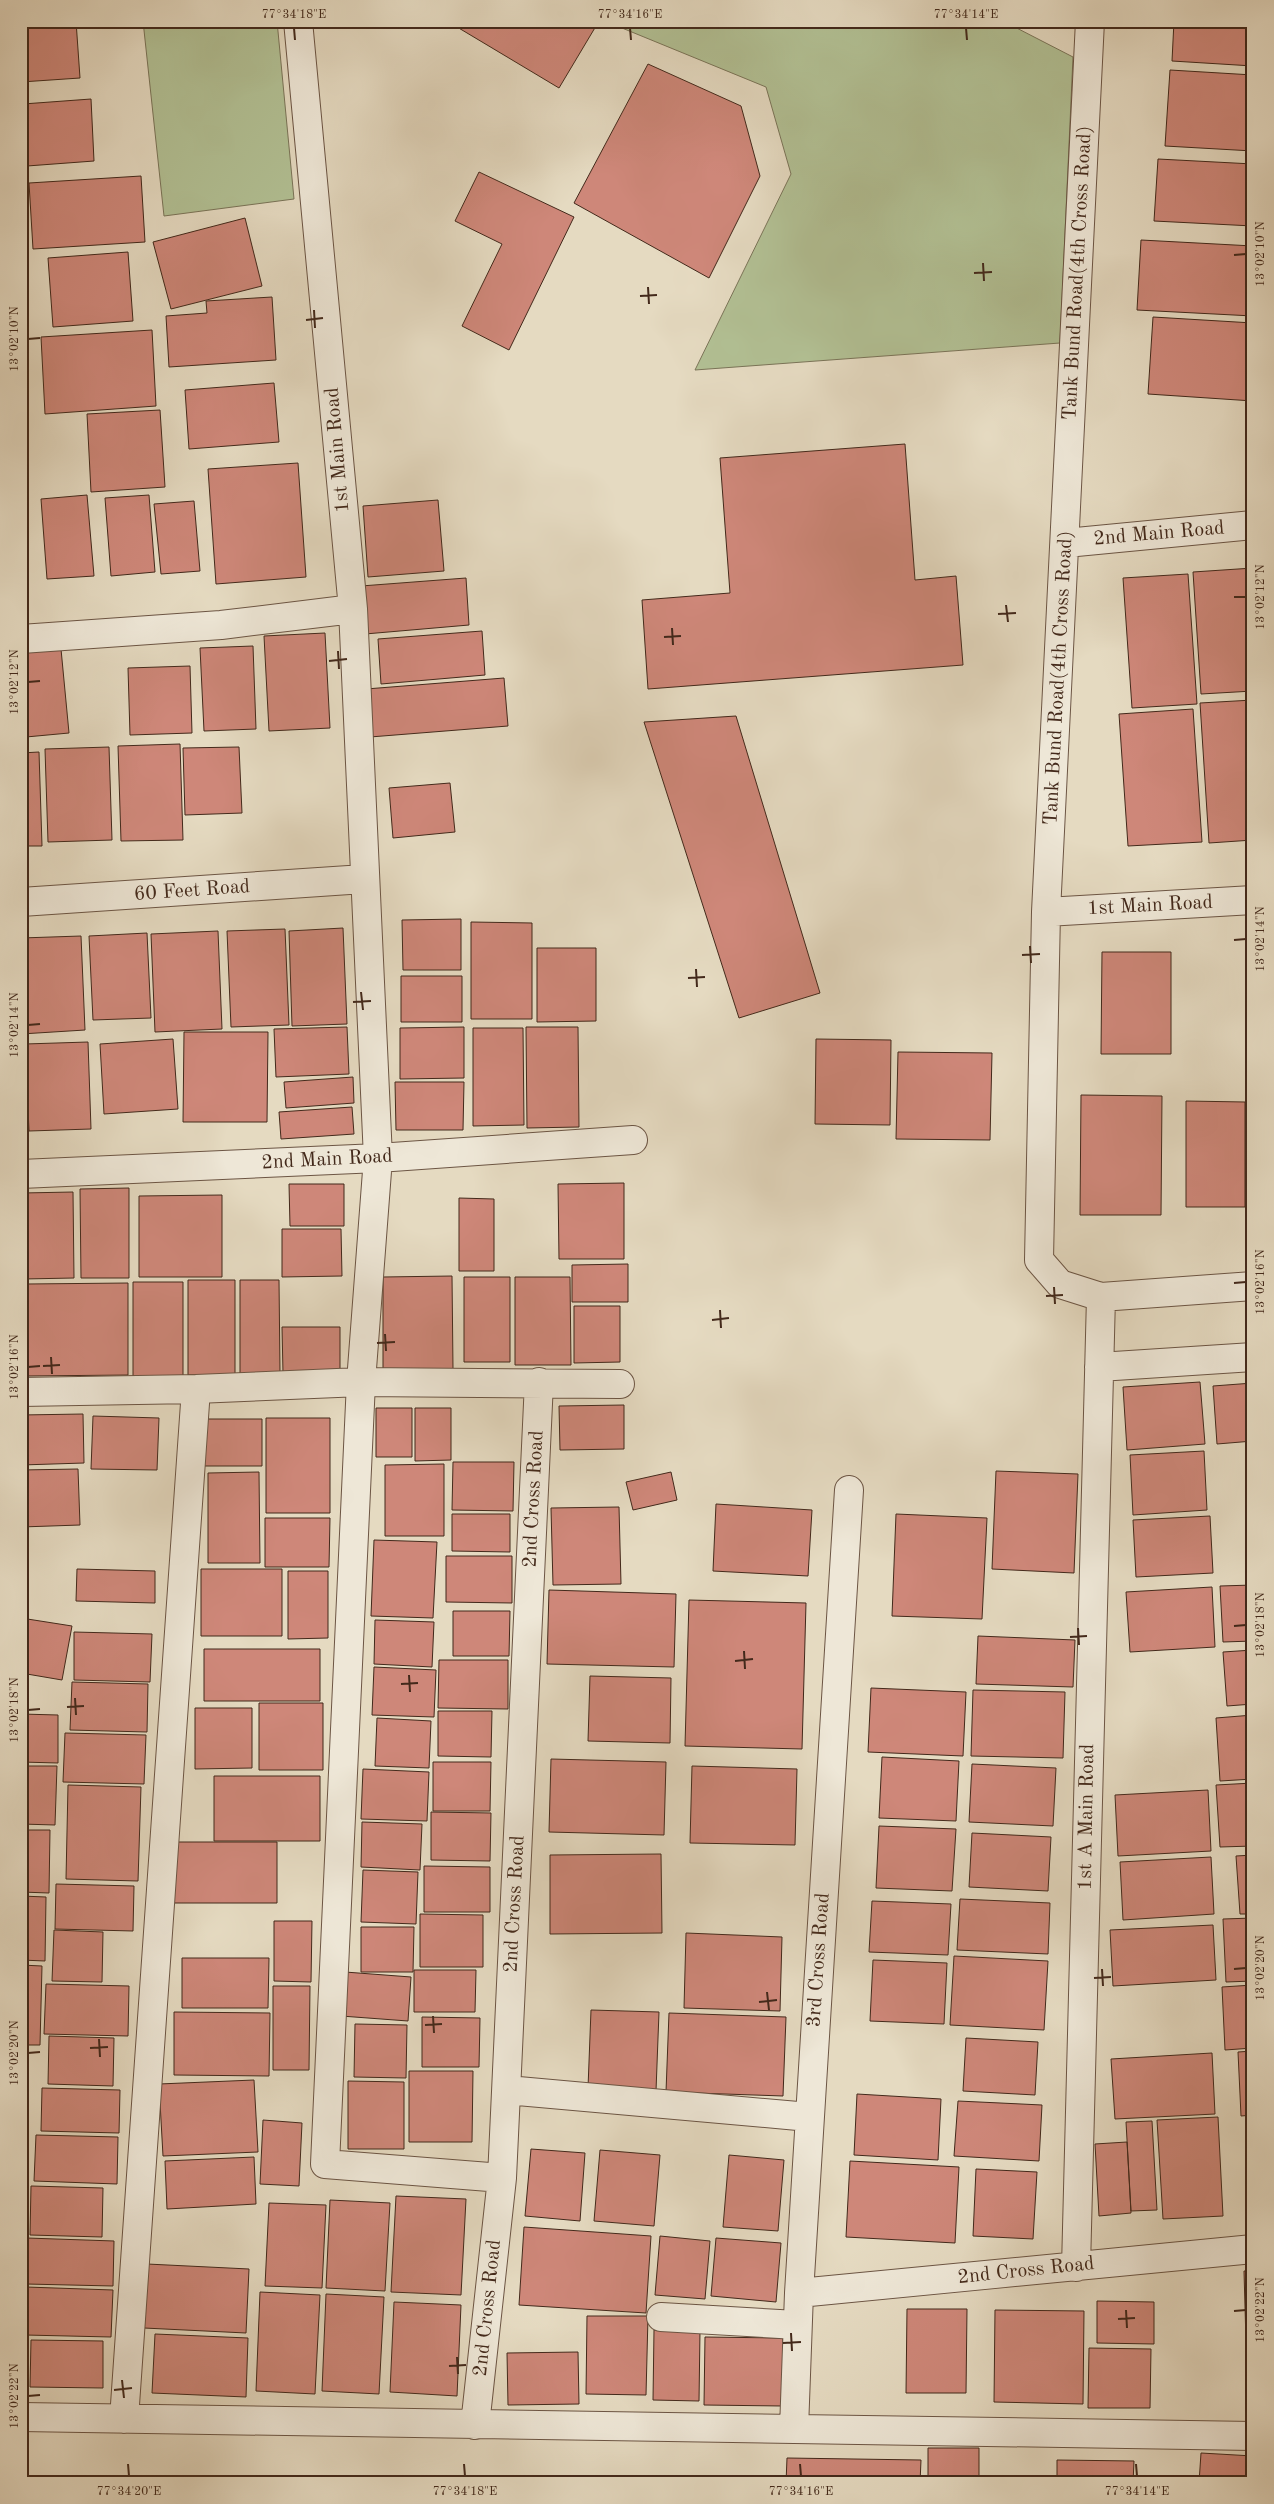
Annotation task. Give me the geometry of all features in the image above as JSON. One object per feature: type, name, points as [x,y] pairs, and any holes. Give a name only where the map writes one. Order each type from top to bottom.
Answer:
[{"type":"street","name":"1st Main Road","points":[[298,21],[353,609],[378,1158],[361,1382],[325,2164],[502,2178]]},
{"type":"street","name":"Tank Bund Road(4th Cross Road)","points":[[1090,21],[1066,543],[1046,912],[1039,1260],[1060,1284],[1100,1297]]},
{"type":"street","name":"2nd Main Road","points":[[1066,543],[1253,525]]},
{"type":"street","points":[[21,639],[221,625],[353,609]]},
{"type":"street","name":"60 Feet Road","points":[[21,902],[364,879]]},
{"type":"street","name":"1st Main Road","points":[[1046,912],[1253,900]]},
{"type":"street","name":"2nd Main Road","points":[[21,1174],[378,1158],[633,1140]]},
{"type":"street","points":[[1100,1297],[1253,1286]]},
{"type":"street","name":"1st A Main Road","points":[[1076,2266],[1100,1297]]},
{"type":"street","points":[[1099,1367],[1253,1357]]},
{"type":"street","points":[[21,1392],[196,1389],[361,1382],[620,1384]]},
{"type":"street","name":"2nd Cross Road","points":[[475,2424],[502,2178],[539,1382]]},
{"type":"street","points":[[124,2419],[196,1389]]},
{"type":"street","name":"3rd Cross Road","points":[[794,2429],[797,2326],[849,1490]]},
{"type":"street","points":[[507,2090],[810,2117]]},
{"type":"street","name":"2nd Cross Road","points":[[799,2293],[1253,2249]]},
{"type":"street","points":[[661,2316],[797,2326]]},
{"type":"street","points":[[21,2417],[1253,2436]]},
{"type":"green space","points":[[143,21],[277,21],[294,199],[164,216]]},
{"type":"green space","points":[[625,21],[1003,21],[1073,57],[1060,343],[695,370],[791,174],[766,87],[622,28]]},
{"type":"building","points":[[21,21],[76,21],[80,78],[21,82]]},
{"type":"building","points":[[447,21],[599,21],[559,88]]},
{"type":"building","points":[[1174,21],[1253,21],[1253,66],[1172,61]]},
{"type":"building","points":[[648,64],[741,106],[760,176],[709,278],[574,203]]},
{"type":"building","points":[[1170,70],[1253,75],[1253,151],[1165,146]]},
{"type":"building","points":[[91,99],[94,161],[27,166],[23,104]]},
{"type":"building","points":[[1158,159],[1253,164],[1253,226],[1154,221]]},
{"type":"building","points":[[479,172],[574,217],[509,350],[462,326],[502,244],[455,221]]},
{"type":"building","points":[[141,176],[145,242],[33,249],[29,183]]},
{"type":"building","points":[[245,218],[262,286],[171,309],[153,242]]},
{"type":"building","points":[[1141,240],[1253,246],[1253,316],[1137,310]]},
{"type":"building","points":[[128,252],[133,321],[53,327],[48,258]]},
{"type":"building","points":[[272,297],[276,360],[169,367],[166,316],[207,313],[206,301]]},
{"type":"building","points":[[1153,317],[1253,323],[1253,401],[1148,394]]},
{"type":"building","points":[[152,330],[156,406],[45,414],[41,337]]},
{"type":"building","points":[[274,383],[279,442],[189,449],[185,390]]},
{"type":"building","points":[[160,410],[165,487],[91,492],[87,414]]},
{"type":"building","points":[[905,444],[915,580],[956,576],[963,665],[648,689],[642,600],[730,593],[720,458]]},
{"type":"building","points":[[298,463],[306,577],[216,584],[208,469]]},
{"type":"building","points":[[87,495],[94,576],[47,579],[41,499]]},
{"type":"building","points":[[149,495],[155,572],[111,576],[105,498]]},
{"type":"building","points":[[438,500],[444,571],[368,577],[363,506]]},
{"type":"building","points":[[194,501],[200,571],[161,574],[154,504]]},
{"type":"building","points":[[1253,568],[1253,691],[1201,694],[1193,572]]},
{"type":"building","points":[[1188,574],[1197,704],[1132,708],[1123,578]]},
{"type":"building","points":[[466,578],[469,625],[365,634],[361,586]]},
{"type":"building","points":[[482,631],[485,675],[381,684],[378,639]]},
{"type":"building","points":[[325,633],[330,728],[269,731],[264,636]]},
{"type":"building","points":[[253,646],[256,729],[204,731],[200,648]]},
{"type":"building","points":[[61,649],[69,733],[26,737],[21,691],[21,653]]},
{"type":"building","points":[[190,666],[192,733],[130,735],[128,668]]},
{"type":"building","points":[[504,678],[508,726],[370,737],[366,689]]},
{"type":"building","points":[[1253,700],[1253,840],[1209,843],[1200,703]]},
{"type":"building","points":[[1193,709],[1202,842],[1128,846],[1119,714]]},
{"type":"building","points":[[736,716],[820,993],[739,1018],[644,722]]},
{"type":"building","points":[[180,744],[183,840],[121,841],[118,746]]},
{"type":"building","points":[[109,747],[112,840],[48,842],[45,749]]},
{"type":"building","points":[[239,747],[242,813],[185,815],[183,748]]},
{"type":"building","points":[[39,752],[42,846],[21,846],[21,753]]},
{"type":"building","points":[[450,783],[455,832],[393,838],[389,788]]},
{"type":"building","points":[[461,919],[461,970],[403,970],[402,920]]},
{"type":"building","points":[[471,922],[532,923],[532,1019],[471,1019]]},
{"type":"building","points":[[343,928],[347,1024],[292,1026],[289,931]]},
{"type":"building","points":[[285,929],[289,1025],[231,1027],[227,931]]},
{"type":"building","points":[[218,931],[222,1029],[155,1032],[151,934]]},
{"type":"building","points":[[147,933],[151,1018],[93,1020],[89,936]]},
{"type":"building","points":[[81,936],[85,1030],[21,1034],[21,938]]},
{"type":"building","points":[[537,948],[596,948],[596,1021],[537,1022]]},
{"type":"building","points":[[1102,952],[1171,952],[1171,1054],[1101,1054]]},
{"type":"building","points":[[401,976],[462,976],[462,1022],[401,1022]]},
{"type":"building","points":[[347,1027],[349,1074],[276,1077],[274,1029]]},
{"type":"building","points":[[464,1027],[464,1078],[400,1079],[400,1028]]},
{"type":"building","points":[[526,1027],[578,1027],[579,1127],[527,1128]]},
{"type":"building","points":[[473,1028],[523,1028],[524,1125],[473,1126]]},
{"type":"building","points":[[184,1032],[268,1032],[267,1122],[183,1122]]},
{"type":"building","points":[[173,1039],[178,1109],[104,1114],[100,1044]]},
{"type":"building","points":[[816,1039],[891,1040],[890,1125],[815,1124]]},
{"type":"building","points":[[88,1042],[91,1129],[29,1131],[25,1044]]},
{"type":"building","points":[[898,1052],[992,1053],[990,1140],[896,1139]]},
{"type":"building","points":[[353,1077],[354,1103],[286,1108],[284,1082]]},
{"type":"building","points":[[395,1082],[464,1082],[463,1130],[396,1130]]},
{"type":"building","points":[[1081,1095],[1162,1096],[1161,1215],[1080,1215]]},
{"type":"building","points":[[1186,1101],[1245,1102],[1245,1207],[1186,1207]]},
{"type":"building","points":[[352,1107],[354,1134],[281,1139],[279,1112]]},
{"type":"building","points":[[624,1183],[624,1259],[559,1259],[558,1184]]},
{"type":"building","points":[[289,1184],[344,1184],[344,1226],[290,1226]]},
{"type":"building","points":[[129,1188],[129,1278],[81,1278],[80,1189]]},
{"type":"building","points":[[73,1192],[74,1278],[23,1279],[22,1193]]},
{"type":"building","points":[[222,1195],[222,1277],[139,1277],[139,1196]]},
{"type":"building","points":[[459,1198],[494,1199],[494,1271],[459,1271]]},
{"type":"building","points":[[282,1229],[341,1229],[342,1276],[282,1277]]},
{"type":"building","points":[[628,1264],[628,1302],[572,1302],[572,1265]]},
{"type":"building","points":[[452,1276],[453,1369],[383,1369],[383,1277]]},
{"type":"building","points":[[464,1277],[510,1277],[510,1362],[464,1362]]},
{"type":"building","points":[[515,1277],[570,1277],[571,1365],[515,1365]]},
{"type":"building","points":[[188,1280],[235,1280],[235,1375],[188,1375]]},
{"type":"building","points":[[240,1280],[279,1280],[280,1373],[240,1374]]},
{"type":"building","points":[[133,1282],[183,1282],[183,1376],[133,1376]]},
{"type":"building","points":[[128,1283],[128,1375],[27,1376],[27,1284]]},
{"type":"building","points":[[574,1306],[620,1306],[620,1362],[574,1363]]},
{"type":"building","points":[[282,1327],[340,1327],[340,1373],[283,1373]]},
{"type":"building","points":[[1200,1382],[1205,1444],[1127,1450],[1123,1387]]},
{"type":"building","points":[[1253,1383],[1253,1441],[1217,1444],[1213,1386]]},
{"type":"building","points":[[624,1405],[624,1449],[560,1450],[559,1406]]},
{"type":"building","points":[[376,1408],[412,1408],[412,1457],[376,1457]]},
{"type":"building","points":[[415,1408],[451,1408],[451,1460],[415,1461]]},
{"type":"building","points":[[83,1414],[84,1463],[21,1465],[21,1415]]},
{"type":"building","points":[[93,1416],[159,1418],[157,1470],[91,1469]]},
{"type":"building","points":[[266,1418],[330,1418],[330,1513],[266,1513]]},
{"type":"building","points":[[202,1419],[262,1419],[262,1466],[202,1466]]},
{"type":"building","points":[[1204,1451],[1207,1510],[1133,1515],[1130,1455]]},
{"type":"building","points":[[453,1462],[514,1462],[513,1511],[452,1510]]},
{"type":"building","points":[[444,1464],[444,1536],[385,1536],[385,1465]]},
{"type":"building","points":[[78,1469],[80,1525],[21,1527],[21,1470]]},
{"type":"building","points":[[996,1471],[1078,1474],[1074,1573],[992,1569]]},
{"type":"building","points":[[259,1472],[260,1563],[208,1563],[208,1473]]},
{"type":"building","points":[[671,1472],[677,1500],[633,1510],[626,1482]]},
{"type":"building","points":[[716,1504],[812,1510],[808,1576],[713,1571]]},
{"type":"building","points":[[619,1507],[621,1584],[553,1585],[551,1508]]},
{"type":"building","points":[[452,1514],[510,1514],[510,1552],[452,1551]]},
{"type":"building","points":[[896,1514],[987,1518],[982,1619],[892,1616]]},
{"type":"building","points":[[1210,1516],[1213,1573],[1136,1577],[1133,1520]]},
{"type":"building","points":[[265,1518],[330,1518],[329,1567],[265,1567]]},
{"type":"building","points":[[374,1540],[437,1542],[433,1618],[371,1616]]},
{"type":"building","points":[[446,1556],[512,1556],[512,1603],[446,1602]]},
{"type":"building","points":[[77,1569],[155,1571],[155,1603],[76,1601]]},
{"type":"building","points":[[201,1569],[282,1569],[282,1636],[201,1636]]},
{"type":"building","points":[[288,1571],[328,1571],[328,1638],[288,1639]]},
{"type":"building","points":[[1253,1585],[1253,1641],[1223,1642],[1220,1586]]},
{"type":"building","points":[[1212,1587],[1215,1647],[1130,1652],[1126,1592]]},
{"type":"building","points":[[549,1590],[676,1594],[674,1667],[547,1664]]},
{"type":"building","points":[[689,1600],[806,1603],[802,1749],[685,1746]]},
{"type":"building","points":[[453,1611],[510,1611],[509,1656],[453,1656]]},
{"type":"building","points":[[21,1618],[72,1626],[62,1680],[21,1673]]},
{"type":"building","points":[[375,1620],[434,1622],[432,1667],[374,1664]]},
{"type":"building","points":[[74,1632],[152,1634],[150,1682],[74,1680]]},
{"type":"building","points":[[978,1636],[1075,1640],[1073,1687],[976,1684]]},
{"type":"building","points":[[204,1649],[320,1649],[320,1701],[204,1701]]},
{"type":"building","points":[[1253,1650],[1253,1704],[1227,1706],[1223,1652]]},
{"type":"building","points":[[439,1660],[508,1660],[508,1709],[438,1708]]},
{"type":"building","points":[[374,1667],[436,1670],[434,1717],[372,1715]]},
{"type":"building","points":[[590,1676],[671,1678],[670,1743],[588,1741]]},
{"type":"building","points":[[72,1682],[148,1684],[147,1732],[70,1730]]},
{"type":"building","points":[[871,1688],[966,1692],[963,1756],[868,1752]]},
{"type":"building","points":[[973,1690],[1065,1692],[1063,1758],[971,1756]]},
{"type":"building","points":[[259,1703],[323,1703],[323,1770],[259,1770]]},
{"type":"building","points":[[195,1708],[252,1708],[252,1768],[195,1769]]},
{"type":"building","points":[[438,1711],[492,1711],[491,1757],[438,1756]]},
{"type":"building","points":[[21,1714],[58,1715],[58,1763],[21,1762]]},
{"type":"building","points":[[1253,1715],[1253,1779],[1220,1781],[1216,1718]]},
{"type":"building","points":[[377,1718],[431,1721],[429,1768],[375,1766]]},
{"type":"building","points":[[65,1733],[146,1735],[144,1784],[63,1782]]},
{"type":"building","points":[[882,1757],[959,1761],[956,1821],[879,1818]]},
{"type":"building","points":[[551,1759],[666,1762],[664,1835],[549,1832]]},
{"type":"building","points":[[433,1762],[491,1762],[490,1811],[433,1811]]},
{"type":"building","points":[[972,1764],[1056,1768],[1053,1826],[969,1822]]},
{"type":"building","points":[[21,1766],[57,1766],[55,1825],[21,1824]]},
{"type":"building","points":[[692,1766],[797,1769],[795,1845],[690,1843]]},
{"type":"building","points":[[363,1769],[429,1772],[427,1821],[361,1819]]},
{"type":"building","points":[[214,1776],[320,1776],[320,1841],[214,1841]]},
{"type":"building","points":[[1253,1783],[1253,1846],[1220,1847],[1216,1785]]},
{"type":"building","points":[[68,1785],[141,1787],[138,1881],[66,1879]]},
{"type":"building","points":[[1208,1790],[1211,1851],[1118,1856],[1115,1795]]},
{"type":"building","points":[[431,1812],[491,1813],[490,1861],[431,1860]]},
{"type":"building","points":[[362,1822],[422,1824],[420,1870],[361,1867]]},
{"type":"building","points":[[879,1826],[956,1829],[952,1891],[876,1888]]},
{"type":"building","points":[[21,1830],[50,1830],[49,1893],[21,1892]]},
{"type":"building","points":[[972,1833],[1051,1837],[1048,1891],[969,1887]]},
{"type":"building","points":[[171,1842],[277,1842],[277,1903],[171,1903]]},
{"type":"building","points":[[661,1854],[662,1933],[550,1934],[550,1855]]},
{"type":"building","points":[[1253,1855],[1253,1914],[1240,1914],[1236,1856]]},
{"type":"building","points":[[1211,1857],[1214,1914],[1123,1920],[1120,1862]]},
{"type":"building","points":[[424,1866],[490,1867],[490,1912],[424,1912]]},
{"type":"building","points":[[363,1870],[418,1872],[416,1924],[361,1922]]},
{"type":"building","points":[[56,1884],[134,1886],[133,1931],[55,1929]]},
{"type":"building","points":[[21,1896],[46,1897],[45,1961],[21,1960]]},
{"type":"building","points":[[960,1899],[1050,1903],[1048,1954],[957,1950]]},
{"type":"building","points":[[872,1901],[951,1904],[948,1955],[869,1952]]},
{"type":"building","points":[[420,1914],[483,1915],[483,1967],[420,1967]]},
{"type":"building","points":[[1253,1918],[1253,1981],[1226,1982],[1223,1919]]},
{"type":"building","points":[[274,1921],[312,1921],[311,1982],[274,1981]]},
{"type":"building","points":[[1213,1925],[1216,1980],[1113,1986],[1110,1930]]},
{"type":"building","points":[[361,1927],[414,1927],[413,1972],[361,1972]]},
{"type":"building","points":[[54,1930],[103,1932],[102,1982],[52,1981]]},
{"type":"building","points":[[686,1933],[782,1937],[780,2011],[684,2008]]},
{"type":"building","points":[[954,1956],[1048,1961],[1044,2030],[950,2025]]},
{"type":"building","points":[[182,1958],[269,1958],[268,2008],[182,2008]]},
{"type":"building","points":[[873,1960],[947,1963],[944,2024],[870,2021]]},
{"type":"building","points":[[21,1965],[42,1966],[40,2045],[21,2045]]},
{"type":"building","points":[[414,1970],[476,1970],[475,2012],[414,2012]]},
{"type":"building","points":[[345,1972],[411,1977],[408,2021],[341,2016]]},
{"type":"building","points":[[46,1984],[129,1986],[128,2036],[44,2034]]},
{"type":"building","points":[[1253,1985],[1253,2048],[1225,2050],[1222,1987]]},
{"type":"building","points":[[273,1986],[310,1986],[309,2070],[273,2070]]},
{"type":"building","points":[[591,2010],[659,2012],[656,2091],[588,2088]]},
{"type":"building","points":[[174,2012],[270,2013],[269,2076],[174,2075]]},
{"type":"building","points":[[669,2013],[786,2017],[783,2096],[666,2092]]},
{"type":"building","points":[[422,2017],[480,2018],[479,2067],[422,2067]]},
{"type":"building","points":[[355,2024],[407,2025],[406,2078],[354,2077]]},
{"type":"building","points":[[49,2036],[114,2038],[113,2086],[48,2084]]},
{"type":"building","points":[[966,2038],[1038,2042],[1035,2095],[963,2091]]},
{"type":"building","points":[[1253,2051],[1253,2115],[1241,2116],[1238,2052]]},
{"type":"building","points":[[1212,2053],[1215,2114],[1115,2119],[1111,2059]]},
{"type":"building","points":[[21,2066],[27,2067],[26,2128],[21,2128]]},
{"type":"building","points":[[409,2071],[473,2071],[472,2142],[409,2142]]},
{"type":"building","points":[[254,2080],[258,2152],[163,2156],[159,2084]]},
{"type":"building","points":[[348,2081],[404,2082],[404,2149],[348,2149]]},
{"type":"building","points":[[42,2088],[120,2090],[119,2133],[41,2131]]},
{"type":"building","points":[[857,2094],[941,2099],[938,2160],[854,2155]]},
{"type":"building","points":[[958,2101],[1042,2105],[1039,2161],[954,2156]]},
{"type":"building","points":[[1218,2117],[1223,2216],[1163,2219],[1157,2120]]},
{"type":"building","points":[[263,2120],[302,2123],[299,2186],[260,2184]]},
{"type":"building","points":[[1152,2121],[1157,2210],[1131,2211],[1126,2122]]},
{"type":"building","points":[[21,2133],[28,2133],[28,2183],[21,2182]]},
{"type":"building","points":[[36,2135],[118,2137],[117,2184],[34,2181]]},
{"type":"building","points":[[1127,2142],[1131,2213],[1099,2216],[1095,2144]]},
{"type":"building","points":[[531,2149],[585,2153],[580,2221],[525,2216]]},
{"type":"building","points":[[600,2150],[660,2155],[654,2226],[594,2221]]},
{"type":"building","points":[[729,2155],[784,2160],[778,2231],[723,2227]]},
{"type":"building","points":[[254,2157],[256,2204],[167,2209],[165,2161]]},
{"type":"building","points":[[850,2161],[959,2167],[955,2243],[846,2237]]},
{"type":"building","points":[[976,2169],[1037,2172],[1033,2239],[973,2236]]},
{"type":"building","points":[[31,2186],[103,2188],[102,2237],[30,2235]]},
{"type":"building","points":[[396,2196],[466,2199],[461,2295],[391,2292]]},
{"type":"building","points":[[330,2200],[390,2203],[385,2291],[326,2288]]},
{"type":"building","points":[[269,2203],[326,2205],[322,2288],[265,2286]]},
{"type":"building","points":[[524,2227],[651,2236],[646,2313],[519,2305]]},
{"type":"building","points":[[660,2236],[710,2241],[705,2299],[655,2295]]},
{"type":"building","points":[[27,2238],[114,2241],[113,2286],[26,2284]]},
{"type":"building","points":[[716,2238],[781,2243],[776,2302],[711,2296]]},
{"type":"building","points":[[147,2264],[249,2269],[246,2333],[144,2328]]},
{"type":"building","points":[[1244,2271],[1253,2271],[1253,2342],[1246,2342]]},
{"type":"building","points":[[26,2287],[113,2290],[111,2337],[25,2335]]},
{"type":"building","points":[[260,2292],[320,2295],[315,2394],[256,2391]]},
{"type":"building","points":[[326,2294],[384,2297],[379,2394],[322,2391]]},
{"type":"building","points":[[1097,2301],[1154,2302],[1154,2344],[1097,2343]]},
{"type":"building","points":[[394,2302],[461,2305],[457,2396],[390,2392]]},
{"type":"building","points":[[907,2309],[967,2309],[966,2393],[906,2393]]},
{"type":"building","points":[[995,2310],[1084,2311],[1083,2404],[994,2402]]},
{"type":"building","points":[[587,2316],[648,2316],[646,2395],[586,2394]]},
{"type":"building","points":[[654,2330],[700,2331],[699,2401],[653,2400]]},
{"type":"building","points":[[155,2334],[248,2338],[246,2397],[152,2393]]},
{"type":"building","points":[[705,2337],[783,2338],[782,2406],[704,2405]]},
{"type":"building","points":[[31,2340],[103,2341],[103,2388],[30,2387]]},
{"type":"building","points":[[1089,2348],[1151,2349],[1150,2408],[1088,2408]]},
{"type":"building","points":[[578,2352],[579,2404],[508,2405],[507,2353]]},
{"type":"building","points":[[928,2448],[979,2448],[979,2483],[928,2483]]},
{"type":"building","points":[[1201,2453],[1253,2456],[1253,2483],[1199,2483]]},
{"type":"building","points":[[787,2458],[921,2460],[920,2483],[786,2483]]},
{"type":"building","points":[[1057,2460],[1134,2461],[1133,2483],[1057,2483]]}]
